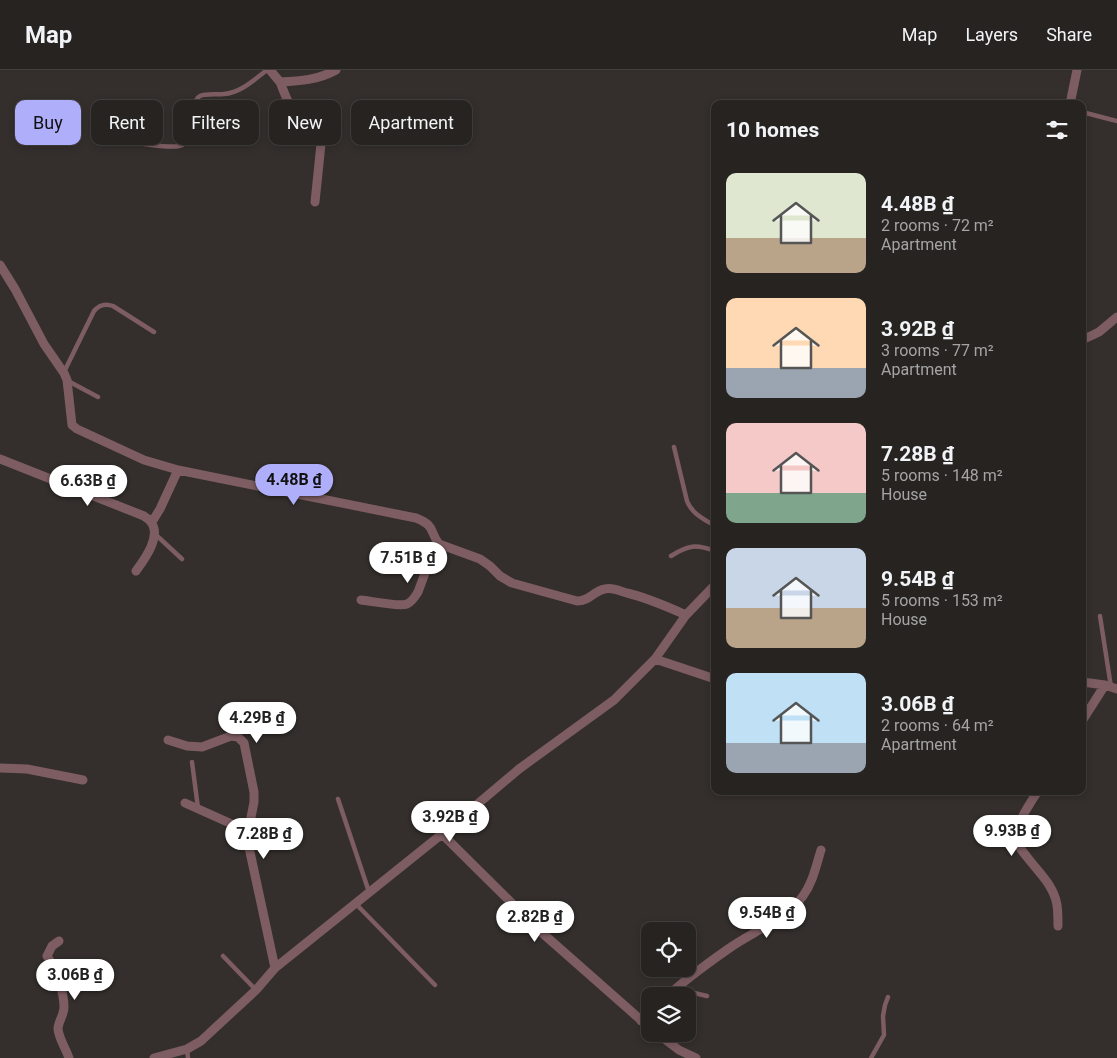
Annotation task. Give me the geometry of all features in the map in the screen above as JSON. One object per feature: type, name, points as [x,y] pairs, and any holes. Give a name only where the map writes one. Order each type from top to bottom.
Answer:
[{"type":"street","points":[[269,70],[280,82],[291,107],[298,115],[315,126],[320,135],[321,144],[315,202]]},
{"type":"street","points":[[280,82],[310,80],[336,70]]},
{"type":"street","points":[[1071,100],[1077,70]]},
{"type":"street","points":[[0,265],[16,289],[44,344],[65,377],[72,425],[77,429],[144,460],[178,470],[416,518],[430,527],[437,541],[442,546],[480,559],[506,580],[518,586],[577,601],[586,600],[600,590],[613,589],[653,600],[686,615]]},
{"type":"street","points":[[1086,338],[1099,332],[1117,317]]},
{"type":"street","points":[[0,459],[144,516],[152,522],[155,534],[148,553],[136,571]]},
{"type":"street","points":[[152,522],[178,470]]},
{"type":"street","points":[[361,600],[403,605],[413,600],[418,592],[437,541]]},
{"type":"street","points":[[154,1058],[188,1054],[256,990],[275,968],[442,834],[519,769],[614,700],[655,659],[686,615],[711,589]]},
{"type":"street","points":[[655,659],[711,678]]},
{"type":"street","points":[[1086,683],[1111,687]]},
{"type":"street","points":[[1086,716],[1111,687]]},
{"type":"street","points":[[168,740],[187,746],[202,747],[232,736],[238,737],[244,743],[254,792],[254,802],[247,838],[275,968]]},
{"type":"street","points":[[0,768],[27,769],[83,780]]},
{"type":"street","points":[[1036,795],[1015,837],[1020,848],[1049,885],[1058,904],[1058,926]]},
{"type":"street","points":[[185,803],[238,828],[247,838]]},
{"type":"street","points":[[442,834],[540,931],[641,1021]]},
{"type":"street","points":[[677,987],[731,947],[794,906],[802,898],[812,881],[821,850]]},
{"type":"street","points":[[59,941],[52,946],[48,956],[61,987],[64,1008],[58,1026],[59,1035],[70,1058]]},
{"type":"street","points":[[666,1042],[677,1054],[696,1058]]},
{"type":"lane","points":[[160,145],[176,146],[185,144],[191,135],[195,102],[198,97],[236,91],[269,70]]},
{"type":"lane","points":[[1086,113],[1117,121]]},
{"type":"lane","points":[[98,397],[65,377],[94,311],[101,305],[109,304],[154,332]]},
{"type":"lane","points":[[674,447],[689,506],[695,513],[711,523]]},
{"type":"lane","points":[[155,534],[182,559]]},
{"type":"lane","points":[[671,556],[681,549],[692,546],[711,550]]},
{"type":"lane","points":[[1100,616],[1111,687]]},
{"type":"lane","points":[[192,762],[198,809]]},
{"type":"lane","points":[[338,799],[369,893]]},
{"type":"lane","points":[[356,904],[435,985]]},
{"type":"lane","points":[[223,956],[256,990]]},
{"type":"lane","points":[[696,993],[707,996]]},
{"type":"lane","points":[[871,1058],[884,1035],[883,1016],[888,997]]}]
